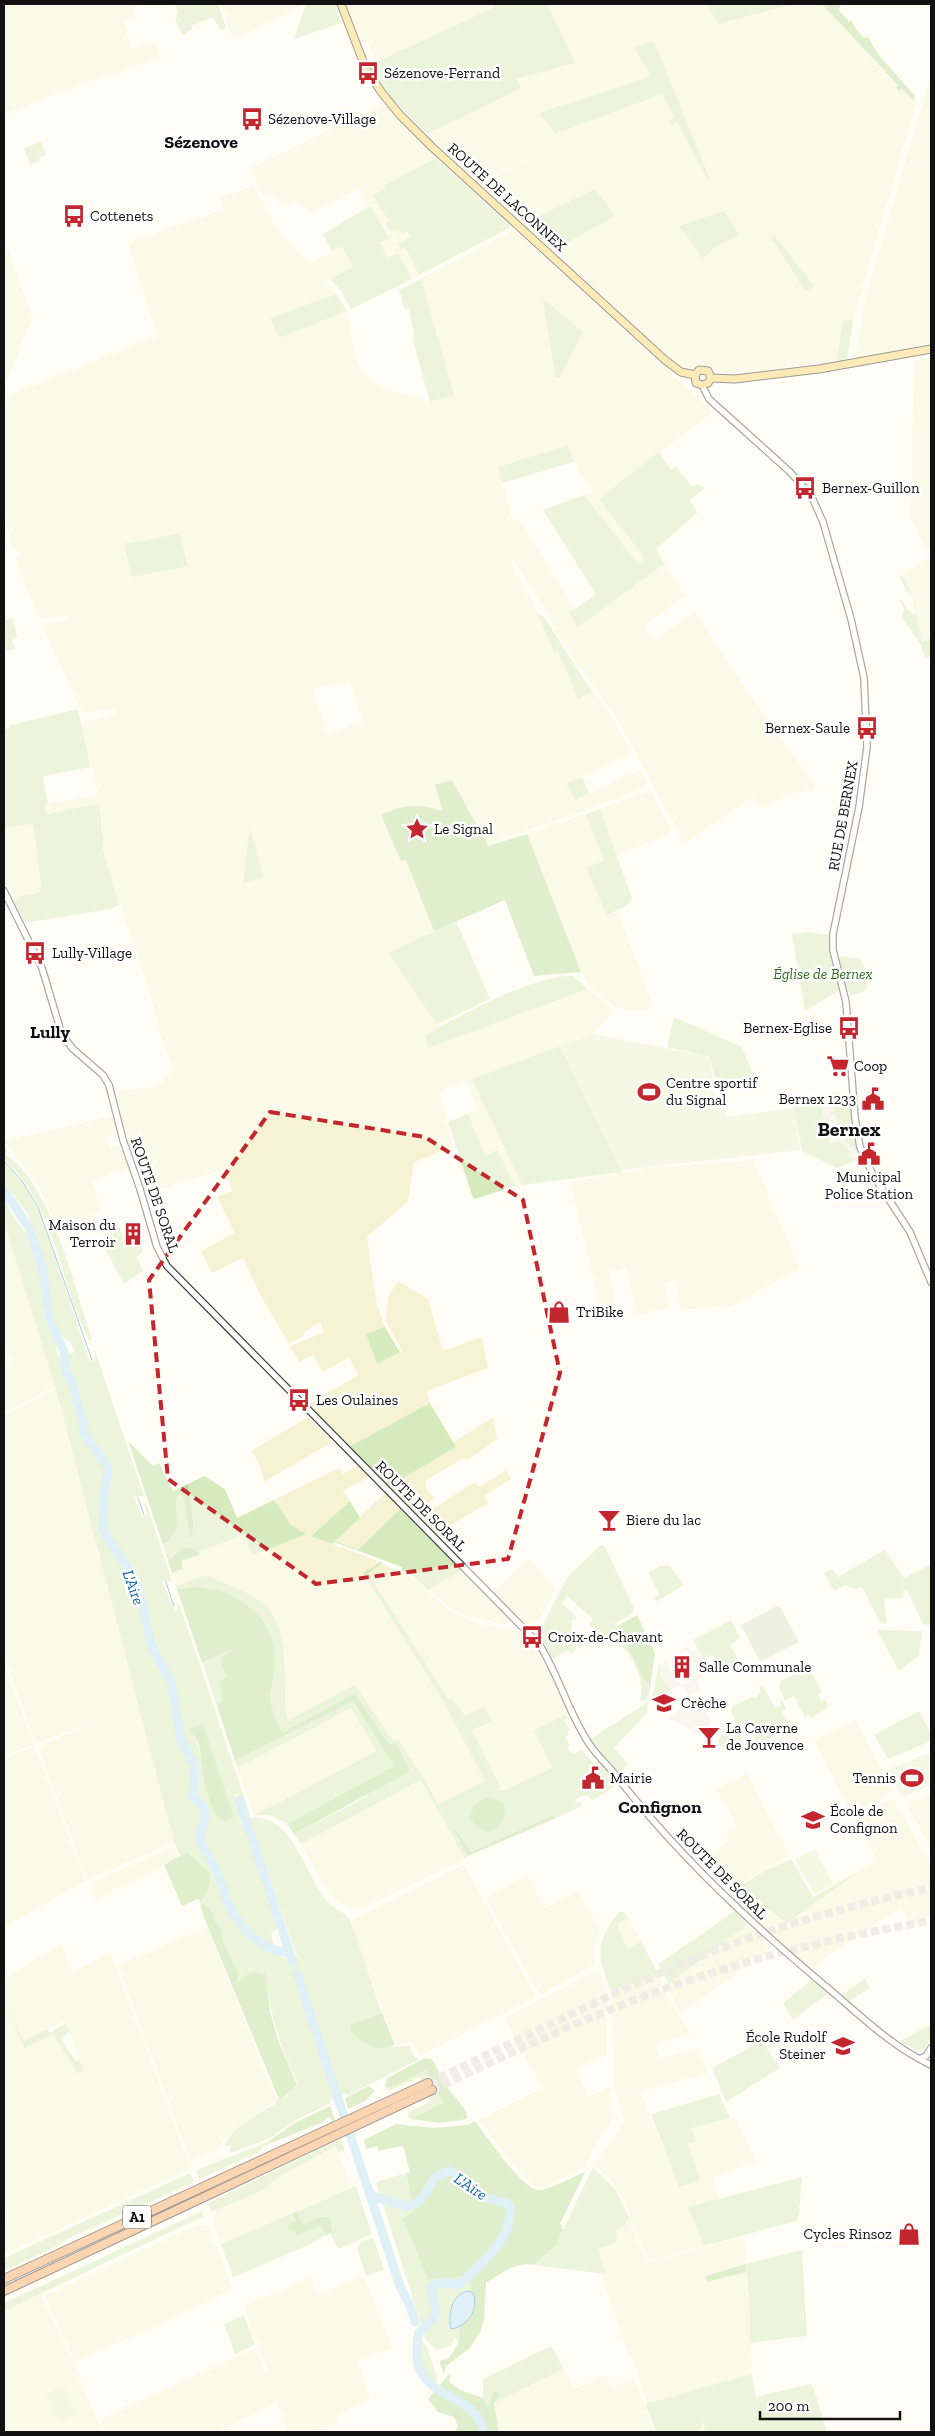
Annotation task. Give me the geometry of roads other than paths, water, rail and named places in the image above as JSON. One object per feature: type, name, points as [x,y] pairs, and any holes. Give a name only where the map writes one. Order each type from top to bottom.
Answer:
[{"type":"highway","name":"A1","points":[[4,2291],[430,2086]]},
{"type":"highway","name":"A1","points":[[4,2279],[338,2130]]},
{"type":"main road","name":"ROUTE DE LACONNEX","points":[[341,4],[358,50],[373,81],[414,130],[665,360],[681,372],[694,375]]},
{"type":"main road","name":"ROUTE DE LACONNEX","points":[[694,375],[697,371],[704,369],[708,371],[711,378],[734,379],[820,369],[931,349]]},
{"type":"main road","name":"ROUTE DE LACONNEX","points":[[694,375],[696,383],[702,385]]},
{"type":"main road","points":[[702,385],[708,383],[711,378]]},
{"type":"street","name":"RUE DE BERNEX","points":[[702,385],[706,396],[789,471],[813,499],[826,533],[853,628],[864,678],[867,747],[833,946],[846,1002],[855,1118],[860,1147],[872,1175],[910,1232],[931,1282]]},
{"type":"street","name":"ROUTE DE SORAL","points":[[4,891],[42,968],[62,1035],[70,1047],[103,1075],[110,1085],[123,1140],[157,1247],[167,1266],[539,1644],[569,1710],[589,1743],[636,1802],[666,1835],[736,1908],[776,1945],[889,2039],[931,2065]]},
{"type":"street","points":[[919,2059],[926,2056],[931,2048]]},
{"type":"water","points":[[467,2291],[473,2293],[475,2299],[471,2316],[462,2325],[451,2329],[450,2317],[454,2301]]},
{"type":"waterway","points":[[5,1162],[22,1181],[38,1207],[92,1360]]},
{"type":"waterway","name":"L'Aire","points":[[4,1190],[29,1228],[42,1266],[49,1318],[64,1352],[66,1371],[72,1382],[80,1414],[84,1420],[84,1434],[108,1468],[103,1503],[104,1530],[110,1542],[133,1574],[139,1590],[152,1647],[171,1682],[181,1740],[195,1766],[193,1796],[205,1811],[205,1819],[200,1834],[201,1841],[217,1872],[230,1908],[236,1918],[250,1935],[259,1942],[279,1951],[290,1953],[293,1962]]},
{"type":"waterway","points":[[138,1498],[144,1515]]},
{"type":"waterway","points":[[166,1582],[174,1606]]},
{"type":"waterway","points":[[239,1800],[290,1953]]},
{"type":"waterway","name":"L'Aire","points":[[297,1974],[369,2192],[377,2198],[407,2206],[415,2204],[424,2196],[434,2178],[449,2171],[461,2178],[476,2194],[510,2206],[506,2232],[497,2246],[480,2265],[459,2284],[439,2283],[431,2287],[436,2310],[434,2318],[418,2334],[417,2361],[424,2376],[432,2385],[473,2412],[480,2421],[483,2432]]},
{"type":"waterway","points":[[369,2192],[400,2286],[410,2306],[415,2322]]},
{"type":"tunnel","points":[[428,2083],[599,2001],[703,1955],[816,1917],[873,1901],[931,1888]]},
{"type":"tunnel","points":[[432,2090],[579,2022],[666,1988],[740,1964],[816,1944],[931,1921]]},
{"type":"place","name":"Sézenove-Ferrand","points":[[368,73]]},
{"type":"place","name":"Sézenove-Village","points":[[252,119]]},
{"type":"place","name":"Cottenets","points":[[74,216]]},
{"type":"place","name":"Bernex-Guillon","points":[[805,488]]},
{"type":"place","name":"Bernex-Saule","points":[[867,728]]},
{"type":"place","name":"Le Signal","points":[[417,829]]},
{"type":"place","name":"Lully-Village","points":[[35,953]]},
{"type":"place","name":"Bernex-Eglise","points":[[849,1028]]},
{"type":"place","name":"Coop","points":[[838,1066]]},
{"type":"place","name":"Centre sportif du Signal","points":[[649,1092]]},
{"type":"place","name":"Bernex 1233","points":[[873,1099]]},
{"type":"place","name":"Municipal Police Station","points":[[869,1154]]},
{"type":"place","name":"Maison du Terroir","points":[[133,1234]]},
{"type":"place","name":"TriBike","points":[[559,1312]]},
{"type":"place","name":"Les Oulaines","points":[[299,1400]]},
{"type":"place","name":"Biere du lac","points":[[609,1520]]},
{"type":"place","name":"Croix-de-Chavant","points":[[532,1637]]},
{"type":"place","name":"Salle Communale","points":[[682,1667]]},
{"type":"place","name":"Crèche","points":[[664,1703]]},
{"type":"place","name":"La Caverne de Jouvence","points":[[709,1737]]},
{"type":"place","name":"Mairie","points":[[593,1778]]},
{"type":"place","name":"Tennis","points":[[912,1778]]},
{"type":"place","name":"École de Confignon","points":[[813,1820]]},
{"type":"place","name":"École Rudolf Steiner","points":[[843,2046]]},
{"type":"place","name":"Cycles Rinsoz","points":[[909,2234]]},
{"type":"district","name":"Sézenove","points":[[201,142]]},
{"type":"district","name":"Lully","points":[[50,1032]]},
{"type":"district","name":"Bernex","points":[[849,1129]]},
{"type":"district","name":"Confignon","points":[[660,1807]]},
{"type":"park label","name":"Église de Bernex","points":[[823,974]]}]
